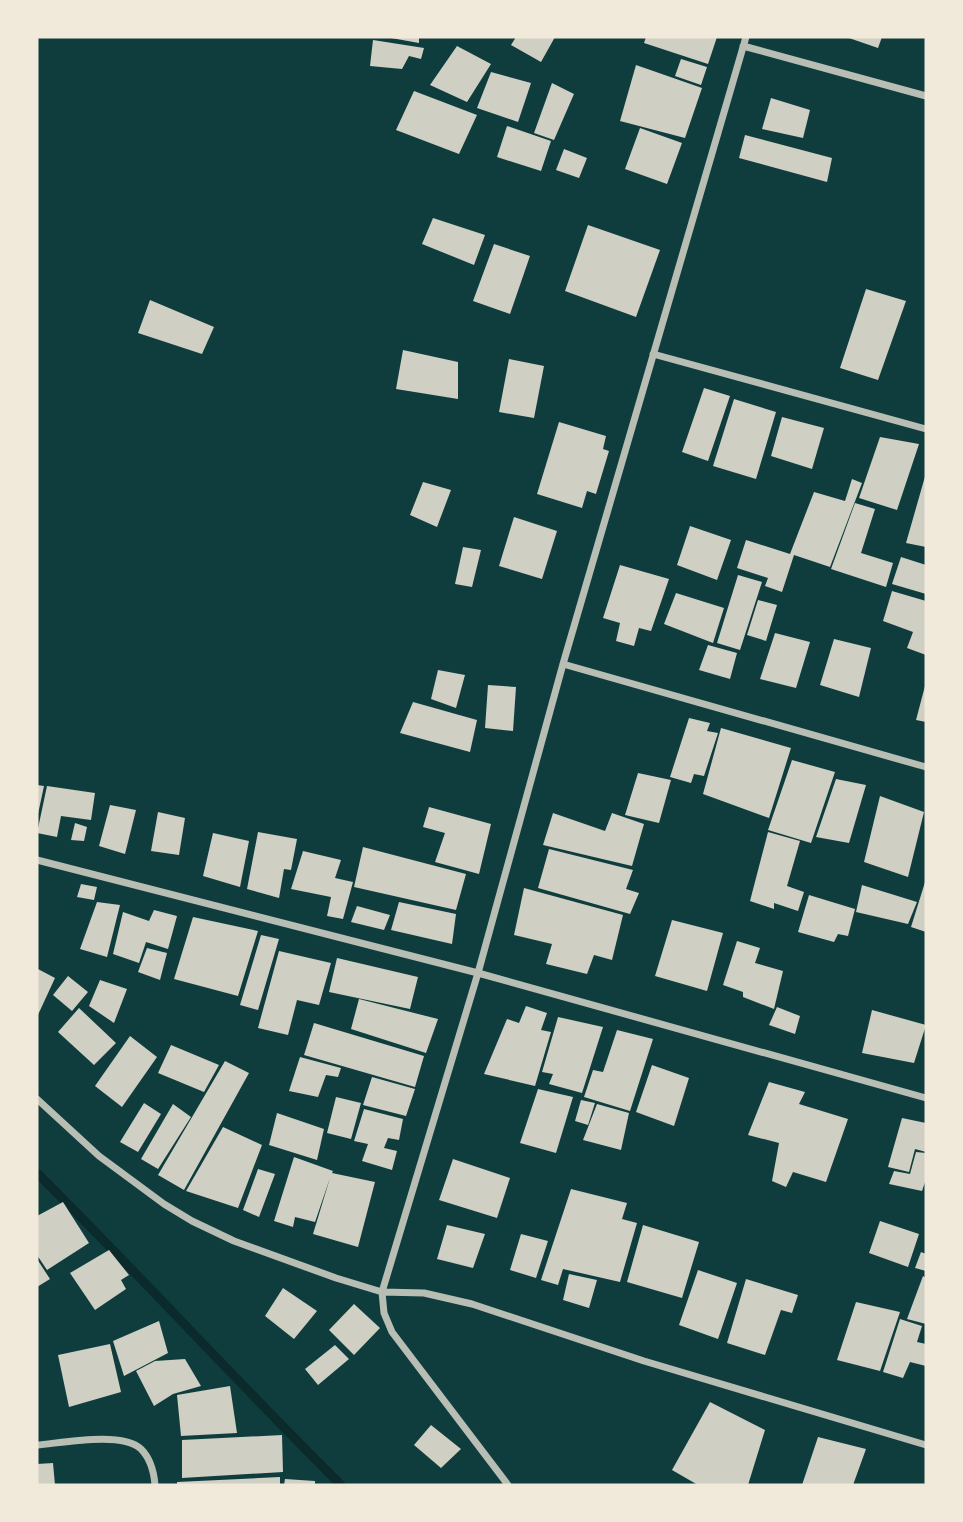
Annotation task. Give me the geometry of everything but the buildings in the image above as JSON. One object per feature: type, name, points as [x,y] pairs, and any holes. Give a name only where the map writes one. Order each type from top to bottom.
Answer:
[{"type":"street","points":[[508,1485],[392,1332],[384,1313],[382,1292],[478,973],[563,664],[746,37]]},
{"type":"street","points":[[743,46],[926,96]]},
{"type":"street","points":[[653,354],[926,429]]},
{"type":"street","points":[[563,664],[926,767]]},
{"type":"street","points":[[37,860],[478,973],[926,1098]]},
{"type":"street","points":[[37,1099],[99,1156],[192,1221],[247,1245],[335,1278],[382,1292],[424,1293],[472,1304],[645,1361],[926,1445]]},
{"type":"street","points":[[37,1445],[121,1440],[139,1447],[148,1458],[155,1485]]},
{"type":"waterway","points":[[37,1173],[341,1485]]}]
